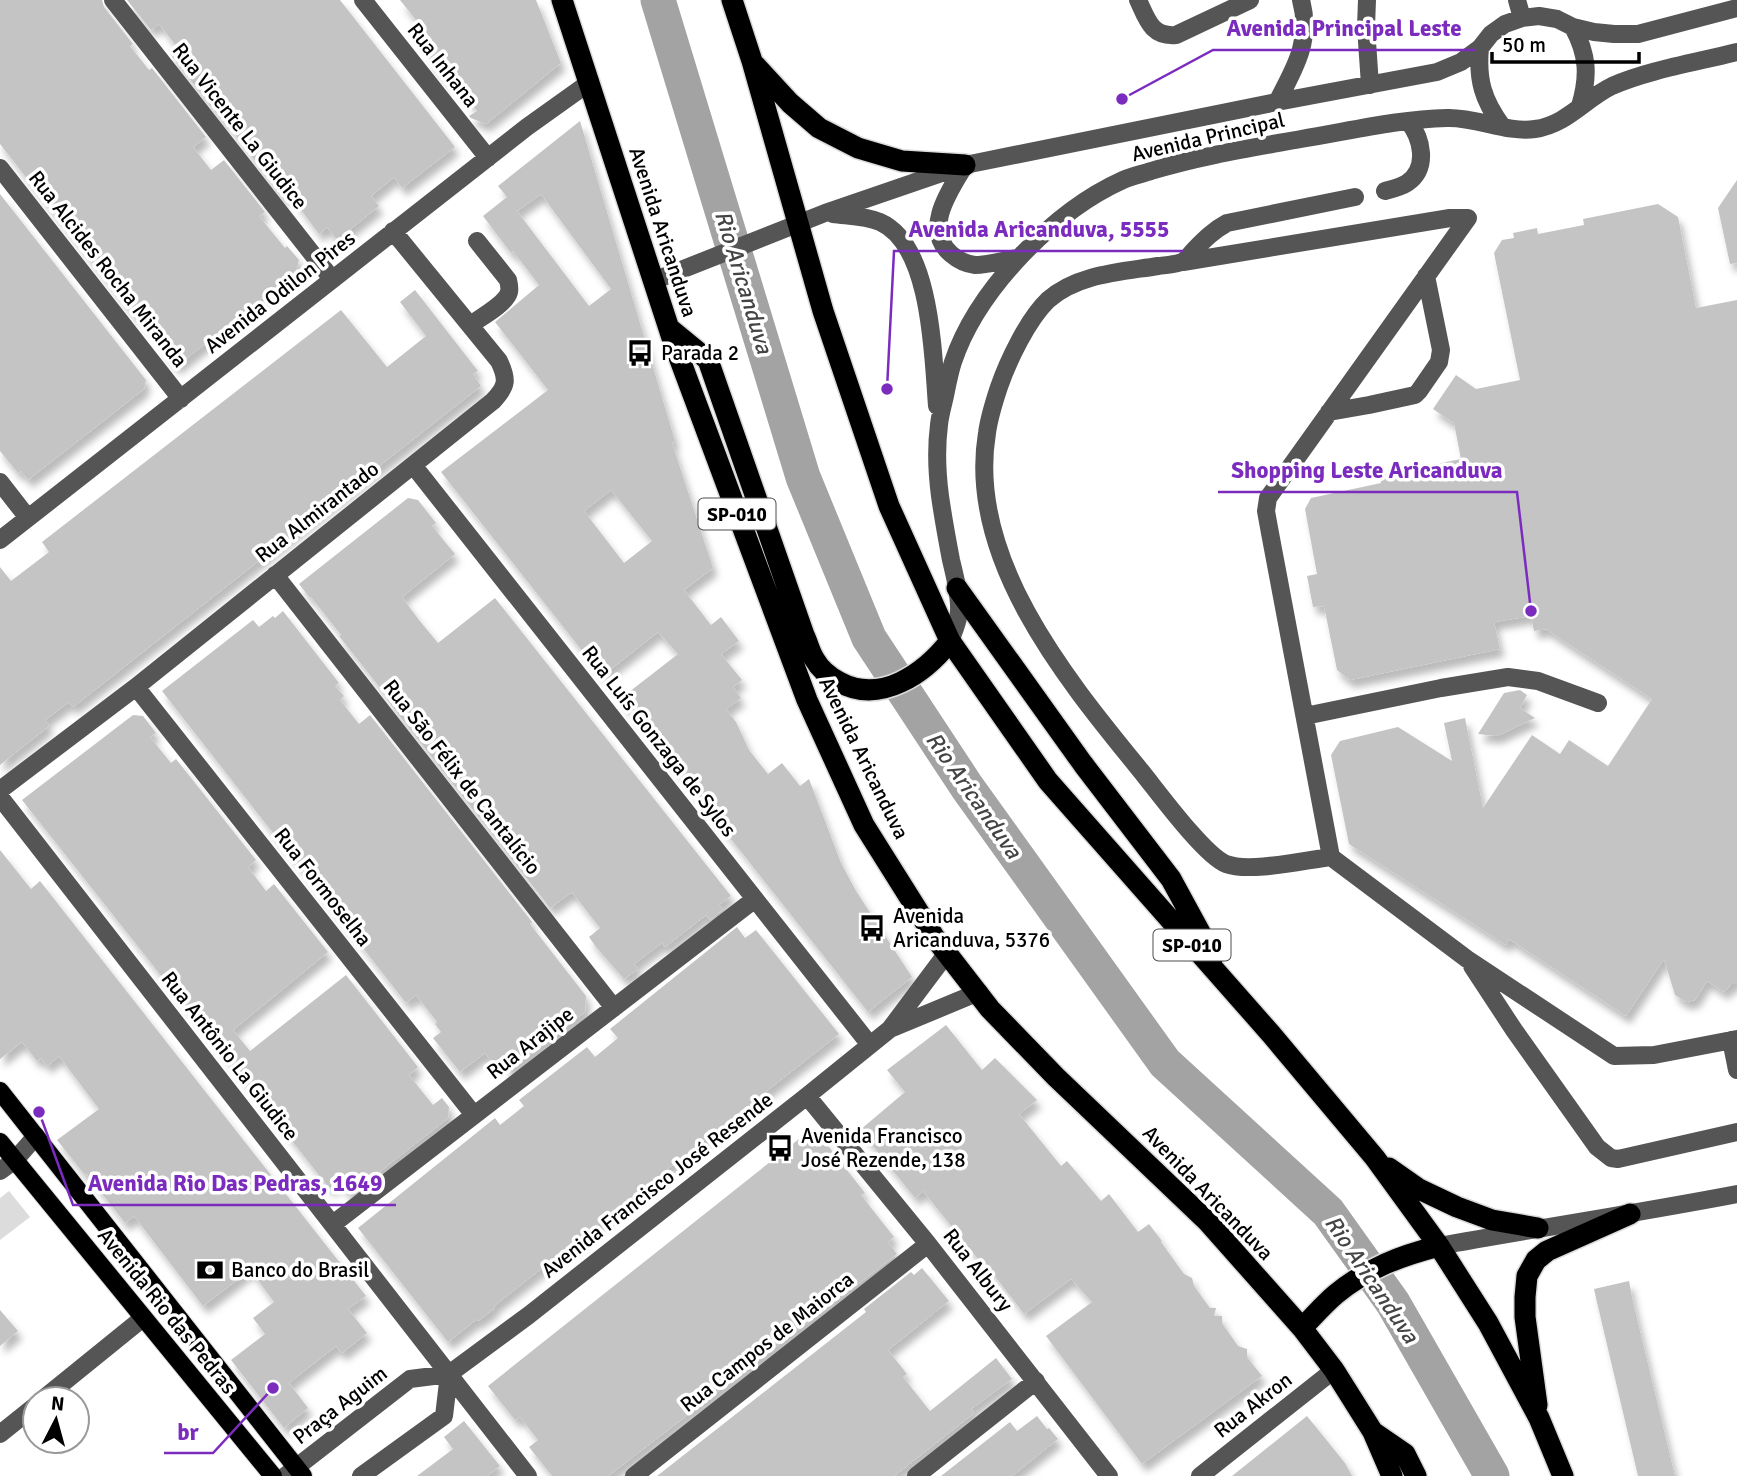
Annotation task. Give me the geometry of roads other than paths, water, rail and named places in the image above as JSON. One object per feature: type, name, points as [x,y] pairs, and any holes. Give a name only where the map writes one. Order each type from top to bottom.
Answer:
[{"type":"highway","name":"Avenida Aricanduva","points":[[562,0],[668,328],[807,700],[864,825],[935,938],[990,1009],[1056,1077],[1208,1222],[1301,1328],[1334,1370],[1373,1432],[1392,1476]]},
{"type":"highway","name":"SP-010","points":[[732,0],[752,61],[788,229],[823,311],[889,506],[944,648],[1048,781],[1271,1034],[1375,1158],[1439,1246],[1488,1323],[1539,1418],[1563,1476]]},
{"type":"highway","points":[[752,61],[790,103],[819,128],[858,148],[902,162],[965,166]]},
{"type":"highway","points":[[668,328],[708,360],[804,635],[816,662],[830,677],[849,687],[871,689],[896,685],[912,677],[944,648]]},
{"type":"highway","points":[[957,588],[1083,764],[1171,879],[1208,947],[1217,974]]},
{"type":"highway","points":[[1375,1158],[1419,1189],[1457,1207],[1492,1220],[1538,1228]]},
{"type":"highway","points":[[1539,1418],[1525,1317],[1527,1276],[1536,1260],[1547,1251],[1630,1214]]},
{"type":"highway","points":[[1301,1328],[1335,1295],[1367,1272],[1405,1255],[1439,1246]]},
{"type":"highway","points":[[1373,1432],[1405,1454],[1416,1476]]},
{"type":"main road","name":"Avenida Rio das Pedras","points":[[0,1091],[295,1473]]},
{"type":"main road","name":"Avenida Rio das Pedras","points":[[0,1142],[7,1166],[143,1318],[272,1476]]},
{"type":"street","name":"Rua Vicente La Giudice","points":[[113,0],[332,279]]},
{"type":"street","name":"Rua Inhana","points":[[363,0],[488,158]]},
{"type":"street","points":[[1138,0],[1151,25],[1165,36],[1176,35],[1250,0]]},
{"type":"street","points":[[1277,102],[1297,65],[1303,45],[1305,27],[1301,0]]},
{"type":"street","points":[[1367,0],[1370,85]]},
{"type":"street","name":"Avenida Principal","points":[[653,281],[825,213],[965,166],[1437,72],[1461,62],[1480,48],[1491,34],[1519,9],[1557,19],[1573,27],[1614,34],[1638,34],[1737,8]]},
{"type":"street","points":[[1573,27],[1580,41],[1587,74],[1580,106]]},
{"type":"street","points":[[1480,48],[1480,81],[1492,112],[1502,126]]},
{"type":"street","name":"Avenida Principal","points":[[944,648],[956,626],[959,610],[940,494],[937,449],[939,423],[953,362],[968,329],[989,295],[1018,258],[1081,204],[1123,180],[1178,163],[1408,121],[1468,119],[1527,129],[1552,125],[1609,88],[1631,79],[1737,52]]},
{"type":"street","name":"Avenida Odilon Pires","points":[[0,540],[547,111],[590,82]]},
{"type":"street","points":[[1183,262],[1215,229],[1227,223],[1370,194],[1406,184],[1416,174],[1422,150],[1416,131],[1408,121]]},
{"type":"street","points":[[965,166],[947,194],[940,211],[938,226],[946,250],[960,261],[976,265],[1018,258]]},
{"type":"street","name":"Rua Alcides Rocha Miranda","points":[[0,167],[181,399]]},
{"type":"street","points":[[825,213],[867,218],[882,223],[906,245],[915,262],[929,317],[939,423]]},
{"type":"street","points":[[1331,857],[1257,867],[1224,863],[1213,856],[1133,761],[1062,670],[1025,611],[995,540],[985,484],[986,434],[1007,365],[1047,301],[1067,286],[1085,279],[1183,262],[1450,218],[1468,218],[1268,498],[1266,512],[1331,857],[1467,959],[1614,1056],[1654,1055],[1734,1040],[1737,1070]]},
{"type":"street","name":"Rua Almirantado","points":[[0,790],[136,687],[413,466],[503,390],[505,374],[499,361],[393,231]]},
{"type":"street","points":[[470,325],[506,298],[510,288],[508,280],[477,241]]},
{"type":"street","points":[[1329,412],[1382,402],[1419,391],[1438,362],[1441,350],[1426,276]]},
{"type":"street","name":"Rua Luís Gonzaga de Sylos","points":[[413,466],[870,1045]]},
{"type":"street","points":[[0,482],[28,518]]},
{"type":"street","name":"Rua São Félix de Cantalício","points":[[275,575],[614,1007]]},
{"type":"street","points":[[1305,716],[1508,677],[1538,681],[1598,704]]},
{"type":"street","name":"Rua Formoselha","points":[[136,687],[474,1115]]},
{"type":"street","name":"Rua Antônio La Giudice","points":[[0,797],[528,1476]]},
{"type":"street","name":"Rua Arajipe","points":[[333,1224],[754,899]]},
{"type":"street","name":"Avenida Francisco José Resende","points":[[449,1374],[529,1315],[890,1029],[947,953]]},
{"type":"street","points":[[1467,959],[1514,1030],[1597,1147],[1605,1154],[1618,1159],[1737,1132]]},
{"type":"street","name":"Avenida Francisco José Resende","points":[[890,1029],[979,992]]},
{"type":"street","name":"Rua Albury","points":[[807,1096],[928,1244],[1109,1476]]},
{"type":"street","points":[[7,1166],[36,1136]]},
{"type":"street","points":[[1439,1246],[1737,1194]]},
{"type":"street","name":"Rua Campos de Maiorca","points":[[634,1476],[928,1244]]},
{"type":"street","points":[[60,1385],[143,1318]]},
{"type":"street","name":"Rua Akron","points":[[1200,1476],[1334,1370]]},
{"type":"street","points":[[361,1476],[444,1416],[449,1374]]},
{"type":"street","name":"Praça Aguim","points":[[295,1473],[410,1379],[449,1374]]},
{"type":"street","points":[[916,1476],[1036,1381]]},
{"type":"street","points":[[0,1434],[21,1417]]},
{"type":"waterway","name":"Rio Aricanduva","points":[[658,0],[803,477],[869,638],[967,787],[1165,1063],[1328,1212],[1393,1303],[1492,1476]]},
{"type":"place","name":"Avenida Principal Leste","points":[[1122,99]]},
{"type":"place","name":"Parada 2","points":[[640,353]]},
{"type":"place","name":"Avenida Aricanduva, 5555","points":[[887,389]]},
{"type":"place","name":"Shopping Leste Aricanduva","points":[[1531,611]]},
{"type":"place","name":"Avenida Aricanduva, 5376","points":[[872,928]]},
{"type":"place","name":"Avenida Rio Das Pedras, 1649","points":[[39,1112]]},
{"type":"place","name":"Avenida Francisco José Rezende, 138","points":[[780,1148]]},
{"type":"place","name":"Banco do Brasil","points":[[210,1270]]},
{"type":"place","name":"br","points":[[273,1388]]}]
